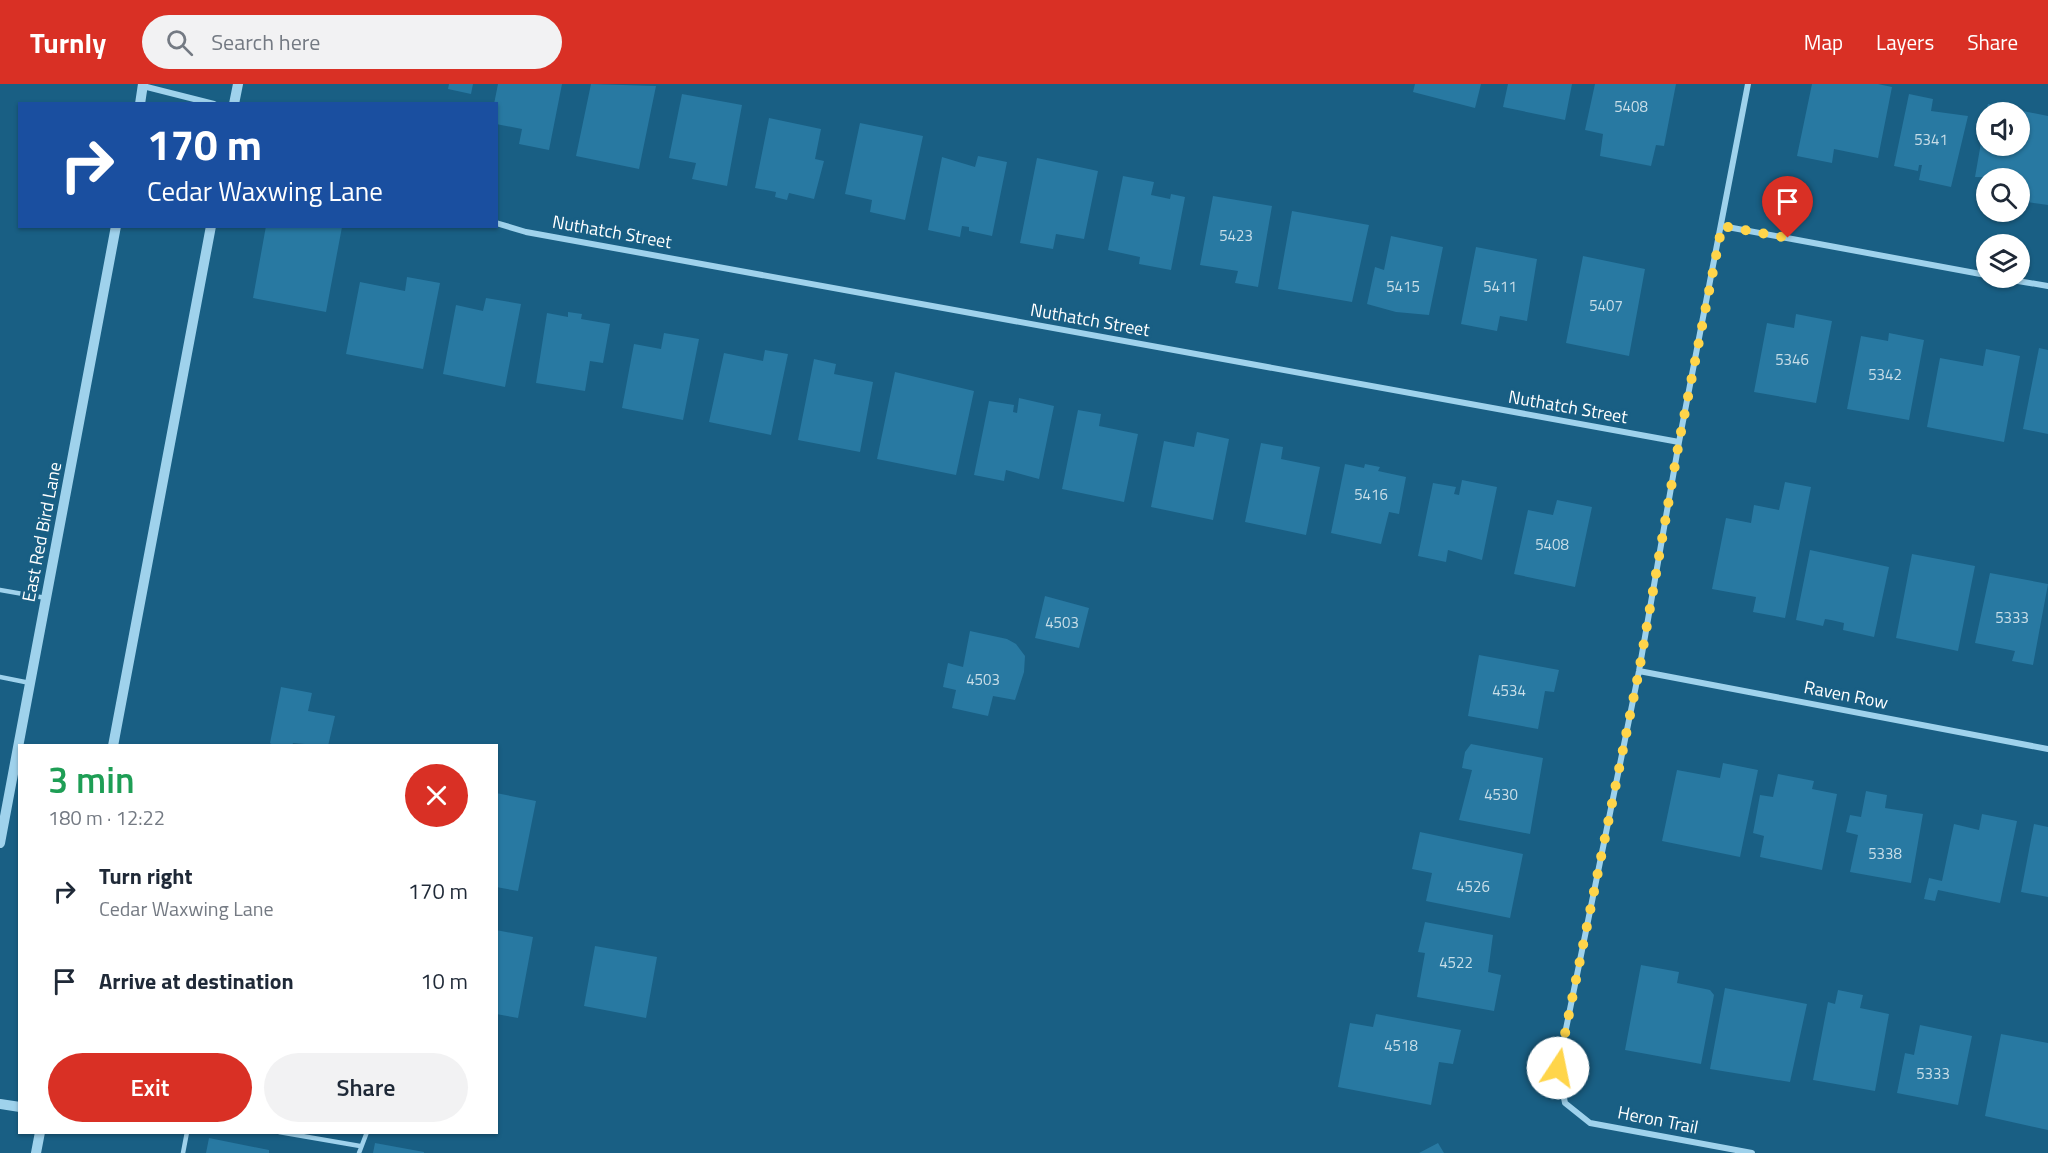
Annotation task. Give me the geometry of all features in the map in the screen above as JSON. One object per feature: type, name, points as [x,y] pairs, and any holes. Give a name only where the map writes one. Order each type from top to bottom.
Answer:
[{"type":"street","points":[[234,102],[238,84]]},
{"type":"street","points":[[1639,671],[1679,442],[1748,84]]},
{"type":"street","points":[[140,102],[141,85],[206,102]]},
{"type":"street","name":"Nuthatch Street","points":[[498,224],[526,232],[1679,442]]},
{"type":"street","points":[[1722,226],[1976,273]]},
{"type":"street","name":"East Red Bird Lane","points":[[0,843],[3,815],[117,228]]},
{"type":"street","points":[[113,744],[211,228]]},
{"type":"street","points":[[2030,283],[2048,286]]},
{"type":"street","name":"Raven Row","points":[[1639,671],[2048,749]]},
{"type":"street","name":"Heron Trail","points":[[1639,671],[1558,1068],[1565,1103],[1590,1123],[1752,1153]]},
{"type":"street","points":[[0,1104],[18,1107]]},
{"type":"street","points":[[36,1153],[40,1134]]},
{"type":"lane","points":[[0,590],[46,598]]},
{"type":"lane","points":[[0,677],[30,683]]},
{"type":"lane","points":[[183,1153],[187,1134]]},
{"type":"lane","points":[[291,1134],[360,1146]]},
{"type":"lane","points":[[359,1153],[367,1134]]},
{"type":"building","points":[[449,84],[473,84],[471,94],[448,89]]},
{"type":"building","points":[[498,84],[562,84],[549,150],[519,144],[522,129],[498,124],[498,102],[494,102]]},
{"type":"building","points":[[591,84],[656,86],[639,169],[576,156]]},
{"type":"building","points":[[1415,84],[1481,84],[1475,108],[1413,92]]},
{"type":"building","points":[[1508,84],[1572,84],[1565,120],[1503,107]]},
{"type":"building","points":[[1595,84],[1676,84],[1664,146],[1656,145],[1651,166],[1600,156],[1603,134],[1585,130]]},
{"type":"building","points":[[1812,84],[1878,84],[1892,87],[1878,158],[1834,149],[1832,163],[1797,156]]},
{"type":"building","points":[[682,94],[742,105],[727,186],[692,179],[696,163],[669,158]]},
{"type":"building","points":[[1909,94],[1933,99],[1931,111],[1968,116],[1951,187],[1919,180],[1922,165],[1919,165],[1918,171],[1894,166]]},
{"type":"building","points":[[2030,112],[2048,116],[2048,205],[2030,203],[2030,168],[1977,168],[1979,156],[2030,156]]},
{"type":"building","points":[[769,118],[821,129],[815,159],[824,161],[814,199],[789,193],[787,200],[775,197],[776,192],[755,188]]},
{"type":"building","points":[[860,123],[923,136],[905,220],[870,212],[872,200],[845,194]]},
{"type":"building","points":[[978,156],[1007,162],[992,236],[969,231],[969,227],[962,226],[960,237],[928,230],[942,157],[975,167]]},
{"type":"building","points":[[1037,158],[1098,171],[1084,239],[1056,234],[1053,249],[1020,243]]},
{"type":"building","points":[[1123,176],[1154,182],[1151,195],[1170,199],[1171,194],[1185,197],[1171,270],[1139,264],[1140,257],[1108,250]]},
{"type":"building","points":[[1213,196],[1272,206],[1258,287],[1235,283],[1238,271],[1200,265]]},
{"type":"building","points":[[1292,211],[1369,225],[1352,302],[1278,289]]},
{"type":"building","points":[[266,228],[342,228],[326,312],[253,298]]},
{"type":"building","points":[[1391,236],[1443,247],[1429,315],[1396,312],[1367,304],[1375,267],[1384,270]]},
{"type":"building","points":[[1476,247],[1537,259],[1527,321],[1500,316],[1497,331],[1461,324]]},
{"type":"building","points":[[1583,256],[1645,269],[1629,356],[1566,343]]},
{"type":"building","points":[[407,277],[440,283],[423,369],[346,354],[360,282],[405,291]]},
{"type":"building","points":[[486,298],[521,304],[505,387],[443,374],[456,305],[483,311]]},
{"type":"building","points":[[568,312],[582,314],[581,319],[610,324],[603,363],[590,361],[585,391],[536,383],[547,313],[568,317]]},
{"type":"building","points":[[1796,314],[1832,321],[1816,403],[1754,392],[1767,323],[1794,328]]},
{"type":"building","points":[[664,333],[699,339],[683,420],[622,408],[634,344],[661,349]]},
{"type":"building","points":[[1889,333],[1924,340],[1909,420],[1847,409],[1861,336],[1888,341]]},
{"type":"building","points":[[2039,348],[2048,350],[2048,434],[2023,429]]},
{"type":"building","points":[[1986,349],[2020,356],[2004,442],[1927,427],[1940,358],[1983,366]]},
{"type":"building","points":[[765,350],[788,354],[771,435],[709,422],[724,353],[763,361]]},
{"type":"building","points":[[814,359],[836,364],[834,374],[873,382],[860,452],[798,440]]},
{"type":"building","points":[[895,372],[974,391],[956,475],[877,459]]},
{"type":"building","points":[[1019,398],[1054,406],[1039,479],[1006,470],[1004,481],[974,475],[989,401],[1014,405],[1013,412],[1017,413]]},
{"type":"building","points":[[1078,410],[1101,414],[1099,426],[1138,434],[1124,502],[1062,489]]},
{"type":"building","points":[[1197,432],[1229,439],[1213,520],[1151,507],[1164,441],[1194,447]]},
{"type":"building","points":[[1261,443],[1283,447],[1281,459],[1320,467],[1306,535],[1245,522]]},
{"type":"building","points":[[1345,464],[1364,468],[1365,464],[1380,467],[1378,471],[1406,477],[1399,514],[1389,512],[1381,544],[1331,533]]},
{"type":"building","points":[[1462,480],[1497,487],[1482,560],[1448,550],[1446,562],[1418,556],[1433,483],[1456,487],[1454,494],[1459,495]]},
{"type":"building","points":[[1785,482],[1811,487],[1785,618],[1753,612],[1756,597],[1712,589],[1726,518],[1751,523],[1754,505],[1779,510]]},
{"type":"building","points":[[1557,500],[1592,507],[1575,587],[1514,574],[1528,510],[1553,515]]},
{"type":"building","points":[[1810,550],[1889,567],[1874,637],[1843,630],[1844,623],[1831,620],[1825,619],[1823,626],[1796,620]]},
{"type":"building","points":[[1912,554],[1975,566],[1958,651],[1896,638]]},
{"type":"building","points":[[1990,573],[2048,584],[2033,665],[2012,661],[2015,651],[1975,643]]},
{"type":"building","points":[[1045,596],[1089,608],[1079,648],[1035,638]]},
{"type":"building","points":[[970,631],[1007,639],[1016,644],[1025,656],[1024,672],[1015,700],[993,696],[988,716],[952,708],[956,690],[943,687],[948,663],[963,667]]},
{"type":"building","points":[[1479,655],[1559,670],[1554,692],[1545,691],[1538,729],[1468,716]]},
{"type":"building","points":[[281,687],[312,693],[308,711],[335,716],[328,744],[270,743]]},
{"type":"building","points":[[1471,744],[1543,758],[1530,834],[1459,820],[1472,770],[1462,768],[1465,752]]},
{"type":"building","points":[[1723,763],[1758,770],[1740,857],[1662,841],[1677,770],[1720,778]]},
{"type":"building","points":[[1778,774],[1814,781],[1812,789],[1837,794],[1822,870],[1760,857],[1764,836],[1753,833],[1760,795],[1773,797]]},
{"type":"building","points":[[1866,791],[1887,795],[1885,808],[1923,814],[1911,883],[1850,872],[1858,835],[1846,832],[1850,815],[1861,817]]},
{"type":"building","points":[[498,793],[536,801],[518,891],[498,887]]},
{"type":"building","points":[[1982,814],[2017,821],[2000,903],[1938,890],[1935,901],[1924,899],[1929,878],[1942,881],[1954,824],[1979,830]]},
{"type":"building","points":[[2034,824],[2048,827],[2048,897],[2021,892]]},
{"type":"building","points":[[1420,832],[1523,854],[1510,918],[1426,901],[1432,873],[1412,869]]},
{"type":"building","points":[[1425,922],[1493,935],[1488,972],[1501,975],[1494,1011],[1417,997],[1425,953],[1418,952]]},
{"type":"building","points":[[498,930],[533,937],[518,1018],[498,1014]]},
{"type":"building","points":[[595,946],[657,957],[646,1018],[584,1006]]},
{"type":"building","points":[[1641,965],[1679,972],[1677,983],[1710,990],[1714,995],[1701,1064],[1625,1050]]},
{"type":"building","points":[[1725,988],[1807,1004],[1790,1082],[1710,1069]]},
{"type":"building","points":[[1838,990],[1863,995],[1860,1008],[1889,1014],[1875,1091],[1813,1080],[1828,1002],[1835,1004]]},
{"type":"building","points":[[1376,1014],[1461,1030],[1453,1064],[1439,1062],[1431,1105],[1338,1087],[1350,1023],[1373,1027]]},
{"type":"building","points":[[1920,1025],[1972,1036],[1958,1105],[1897,1093],[1905,1053],[1914,1055]]},
{"type":"building","points":[[2001,1034],[2048,1043],[2048,1130],[1985,1116]]},
{"type":"building","points":[[209,1138],[269,1150],[269,1153],[206,1153]]},
{"type":"building","points":[[375,1143],[424,1152],[424,1153],[373,1153]]},
{"type":"building","points":[[1438,1143],[1444,1153],[1419,1153]]},
{"type":"route","points":[[1558,1068],[1639,671],[1679,442],[1722,226],[1788,238]]}]
